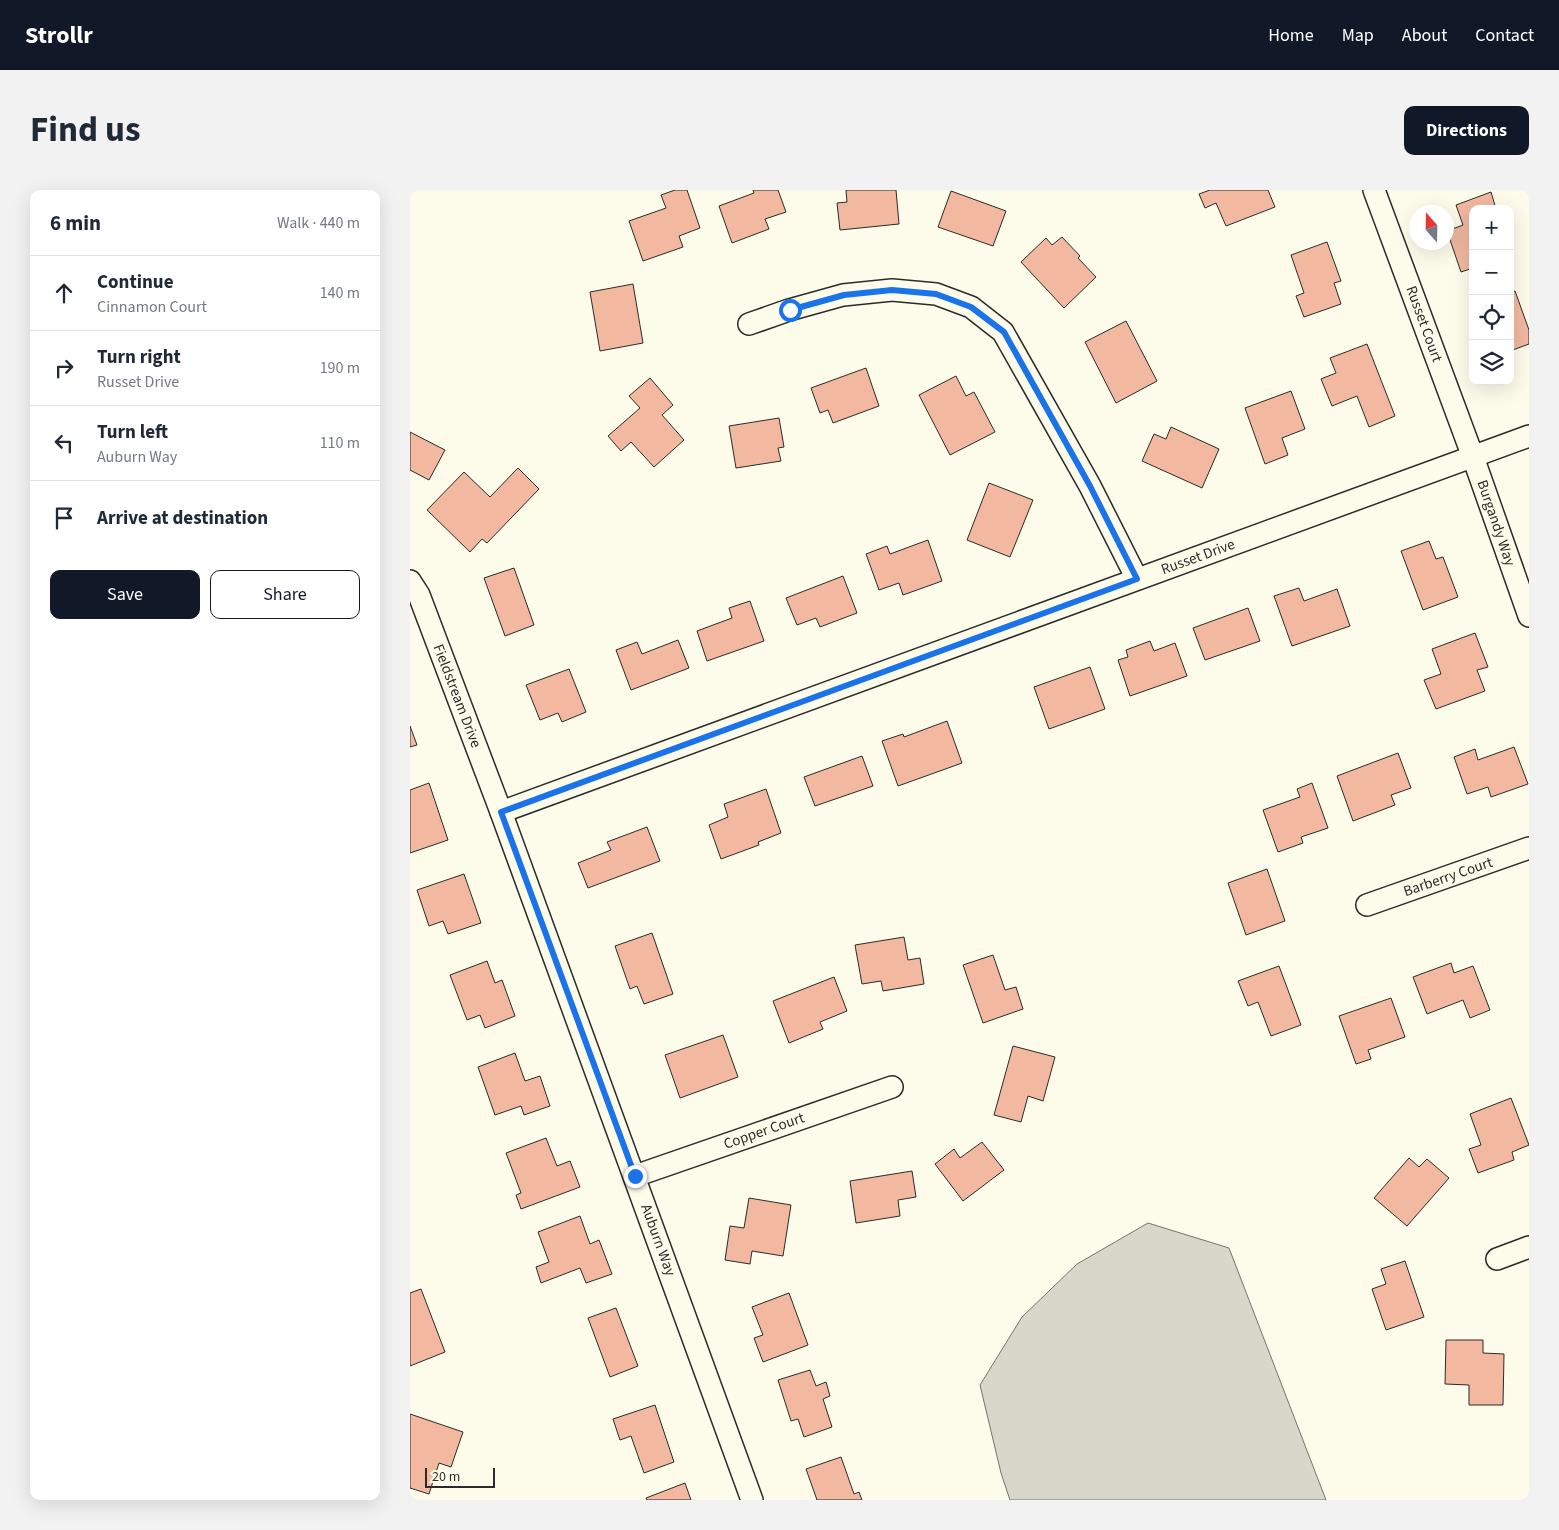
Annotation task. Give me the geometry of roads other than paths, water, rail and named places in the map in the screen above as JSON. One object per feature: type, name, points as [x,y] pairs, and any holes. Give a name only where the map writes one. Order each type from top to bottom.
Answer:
[{"type":"street","name":"Russet Court","points":[[1374,190],[1473,457]]},
{"type":"street","points":[[749,324],[844,295],[892,290],[936,294],[971,307],[1004,332],[1090,486],[1137,579]]},
{"type":"street","name":"Russet Drive","points":[[501,812],[1529,436]]},
{"type":"street","name":"Burgandy Way","points":[[1473,457],[1529,616]]},
{"type":"street","name":"Fieldstream Drive","points":[[410,581],[419,595],[501,812]]},
{"type":"street","name":"Auburn Way","points":[[501,812],[752,1500]]},
{"type":"street","name":"Barberry Court","points":[[1367,905],[1529,848]]},
{"type":"street","name":"Copper Court","points":[[635,1176],[892,1087]]},
{"type":"street","points":[[1497,1259],[1529,1247]]}]
